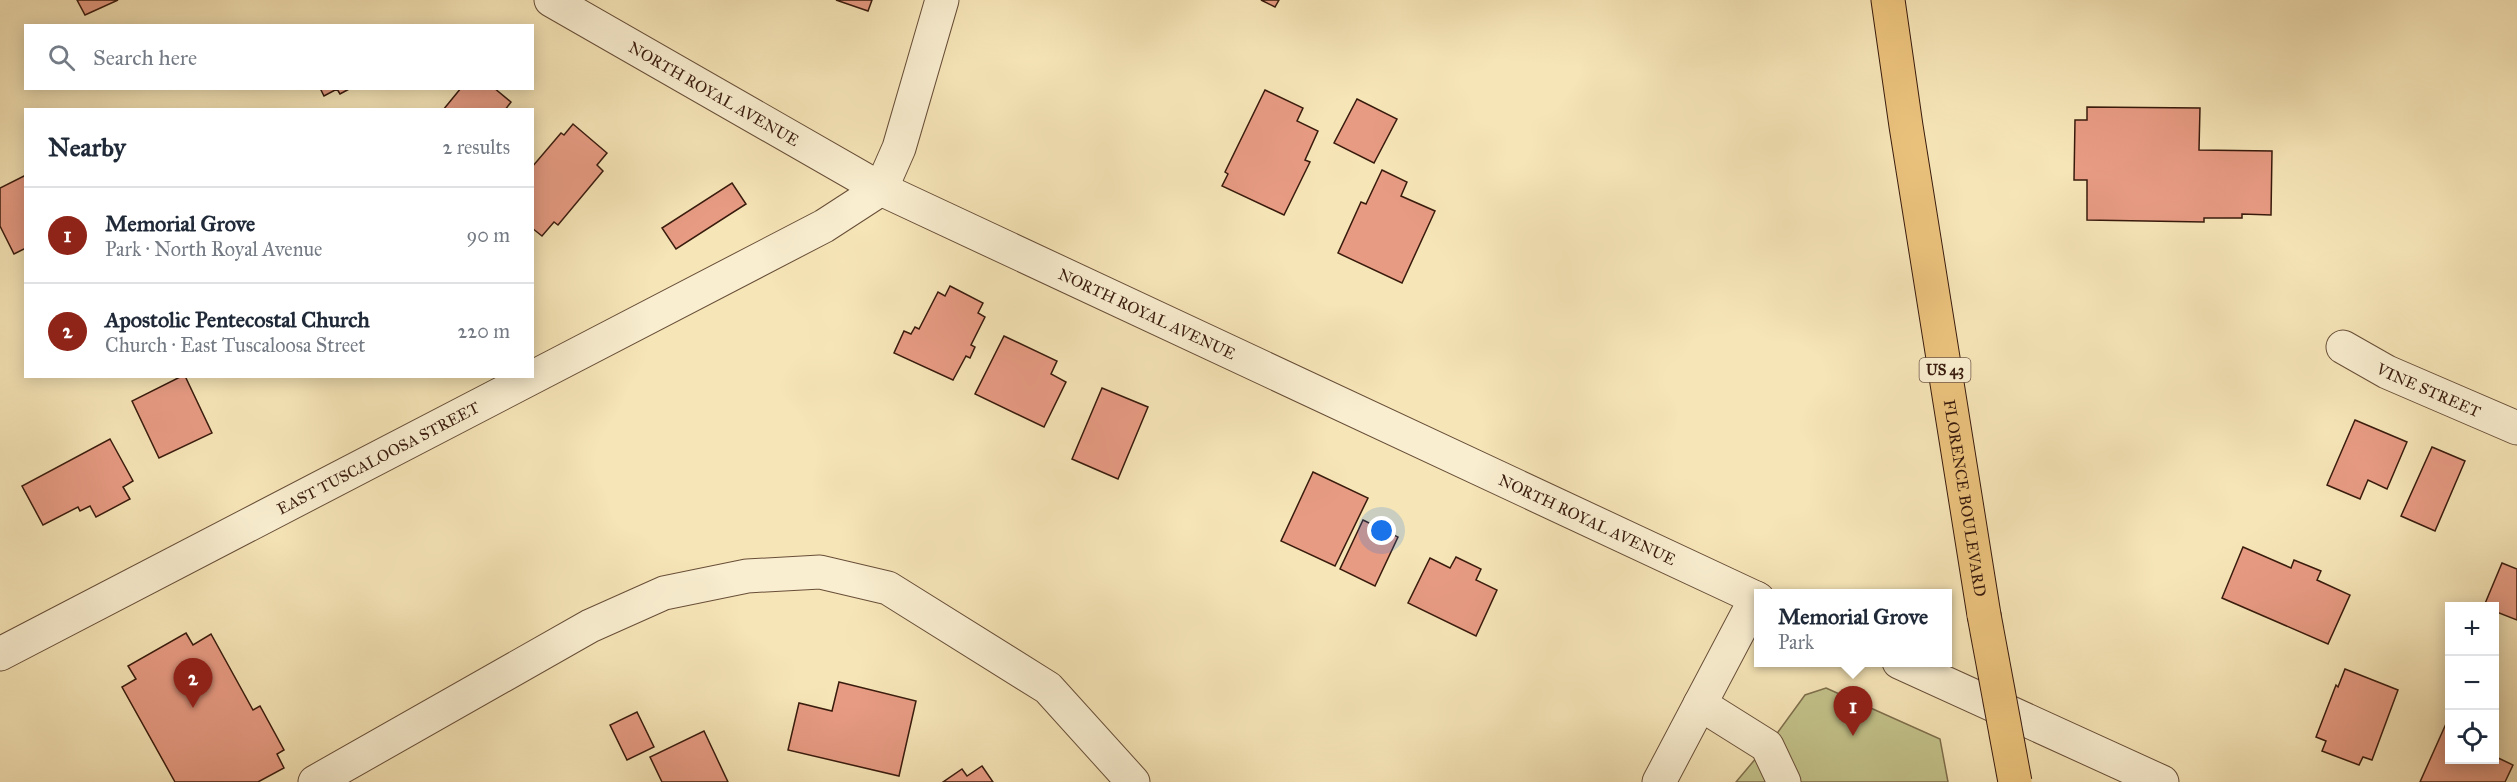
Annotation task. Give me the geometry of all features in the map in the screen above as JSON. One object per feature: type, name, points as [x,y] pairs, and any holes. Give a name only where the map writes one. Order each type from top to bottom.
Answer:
[{"type":"highway","name":"FLORENCE BOULEVARD","points":[[1888,0],[1984,615],[2015,782]]},
{"type":"street","name":"NORTH ROYAL AVENUE","points":[[551,0],[880,189],[1754,597]]},
{"type":"street","points":[[880,189],[899,148],[942,0]]},
{"type":"street","name":"EAST TUSCALOOSA STREET","points":[[534,376],[813,231],[880,189]]},
{"type":"street","name":"VINE STREET","points":[[2343,347],[2387,372],[2517,428]]},
{"type":"street","name":"EAST TUSCALOOSA STREET","points":[[0,654],[530,378]]},
{"type":"street","points":[[315,782],[590,626],[664,593],[747,576],[820,573],[888,588],[1048,688],[1133,782]]},
{"type":"street","points":[[1659,782],[1754,604]]},
{"type":"street","points":[[1908,667],[2162,782]]},
{"type":"street","points":[[1700,704],[1767,746],[1784,782]]},
{"type":"shaded area","points":[[1826,688],[1940,739],[1948,782],[1736,782],[1778,732],[1805,695]]},
{"type":"building","points":[[77,0],[118,0],[85,15]]},
{"type":"building","points":[[836,0],[872,0],[868,11]]},
{"type":"building","points":[[1261,0],[1279,0],[1275,7]]},
{"type":"building","points":[[321,90],[335,90],[324,96]]},
{"type":"building","points":[[459,90],[496,90],[511,102],[506,108],[445,108]]},
{"type":"building","points":[[1265,90],[1303,108],[1297,121],[1318,131],[1305,160],[1310,162],[1284,215],[1222,186],[1228,174],[1225,172]]},
{"type":"building","points":[[1357,99],[1397,119],[1374,163],[1334,143]]},
{"type":"building","points":[[2087,107],[2200,108],[2199,150],[2272,151],[2271,215],[2242,214],[2242,218],[2204,218],[2204,222],[2087,220],[2087,180],[2074,180],[2075,120],[2087,120]]},
{"type":"building","points":[[573,124],[607,153],[597,165],[603,171],[558,225],[554,222],[542,236],[534,230],[534,165],[561,133],[564,135]]},
{"type":"building","points":[[1382,170],[1407,182],[1401,196],[1435,211],[1402,283],[1338,253],[1361,202],[1366,204]]},
{"type":"building","points":[[24,176],[24,249],[14,254],[0,226],[0,188]]},
{"type":"building","points":[[732,183],[746,204],[676,249],[662,228]]},
{"type":"building","points":[[950,286],[983,303],[978,313],[985,317],[971,345],[975,347],[970,358],[966,356],[953,380],[894,353],[904,331],[911,334],[915,327],[919,329],[938,292],[945,296]]},
{"type":"building","points":[[1004,336],[1057,361],[1051,374],[1066,382],[1044,427],[975,394]]},
{"type":"building","points":[[178,378],[186,378],[212,433],[159,458],[132,401]]},
{"type":"building","points":[[1102,388],[1148,407],[1118,479],[1072,459]]},
{"type":"building","points":[[2355,420],[2407,442],[2387,489],[2368,480],[2360,499],[2327,485]]},
{"type":"building","points":[[110,439],[133,481],[123,487],[130,499],[96,517],[90,506],[80,511],[78,507],[43,525],[22,486]]},
{"type":"building","points":[[2432,447],[2465,461],[2435,531],[2401,516]]},
{"type":"building","points":[[1313,472],[1368,498],[1335,566],[1281,541]]},
{"type":"building","points":[[1363,520],[1398,537],[1375,586],[1340,569]]},
{"type":"building","points":[[2243,547],[2291,568],[2294,560],[2321,571],[2317,580],[2350,595],[2328,644],[2222,598]]},
{"type":"building","points":[[1456,557],[1481,569],[1476,580],[1497,590],[1476,636],[1408,603],[1430,558],[1450,568]]},
{"type":"building","points":[[2502,563],[2517,569],[2517,620],[2499,613],[2499,602],[2486,602]]},
{"type":"building","points":[[186,633],[193,645],[211,634],[253,710],[260,706],[284,750],[277,754],[284,768],[258,782],[175,782],[122,687],[136,679],[128,666]]},
{"type":"building","points":[[2345,669],[2398,690],[2372,760],[2363,757],[2359,765],[2322,751],[2326,741],[2316,737],[2336,685],[2338,687]]},
{"type":"building","points":[[839,682],[916,701],[899,776],[788,750],[799,703],[832,711]]},
{"type":"building","points":[[637,712],[654,747],[627,760],[610,725]]},
{"type":"building","points":[[2445,726],[2445,764],[2499,764],[2499,758],[2513,765],[2505,782],[2420,782]]},
{"type":"building","points":[[704,731],[728,782],[662,782],[650,757]]},
{"type":"building","points":[[982,766],[993,782],[943,782],[962,769],[967,776]]},
{"type":"place","name":"Apostolic Pentecostal Church","points":[[193,708]]},
{"type":"place","name":"Memorial Grove","points":[[1853,736]]}]
